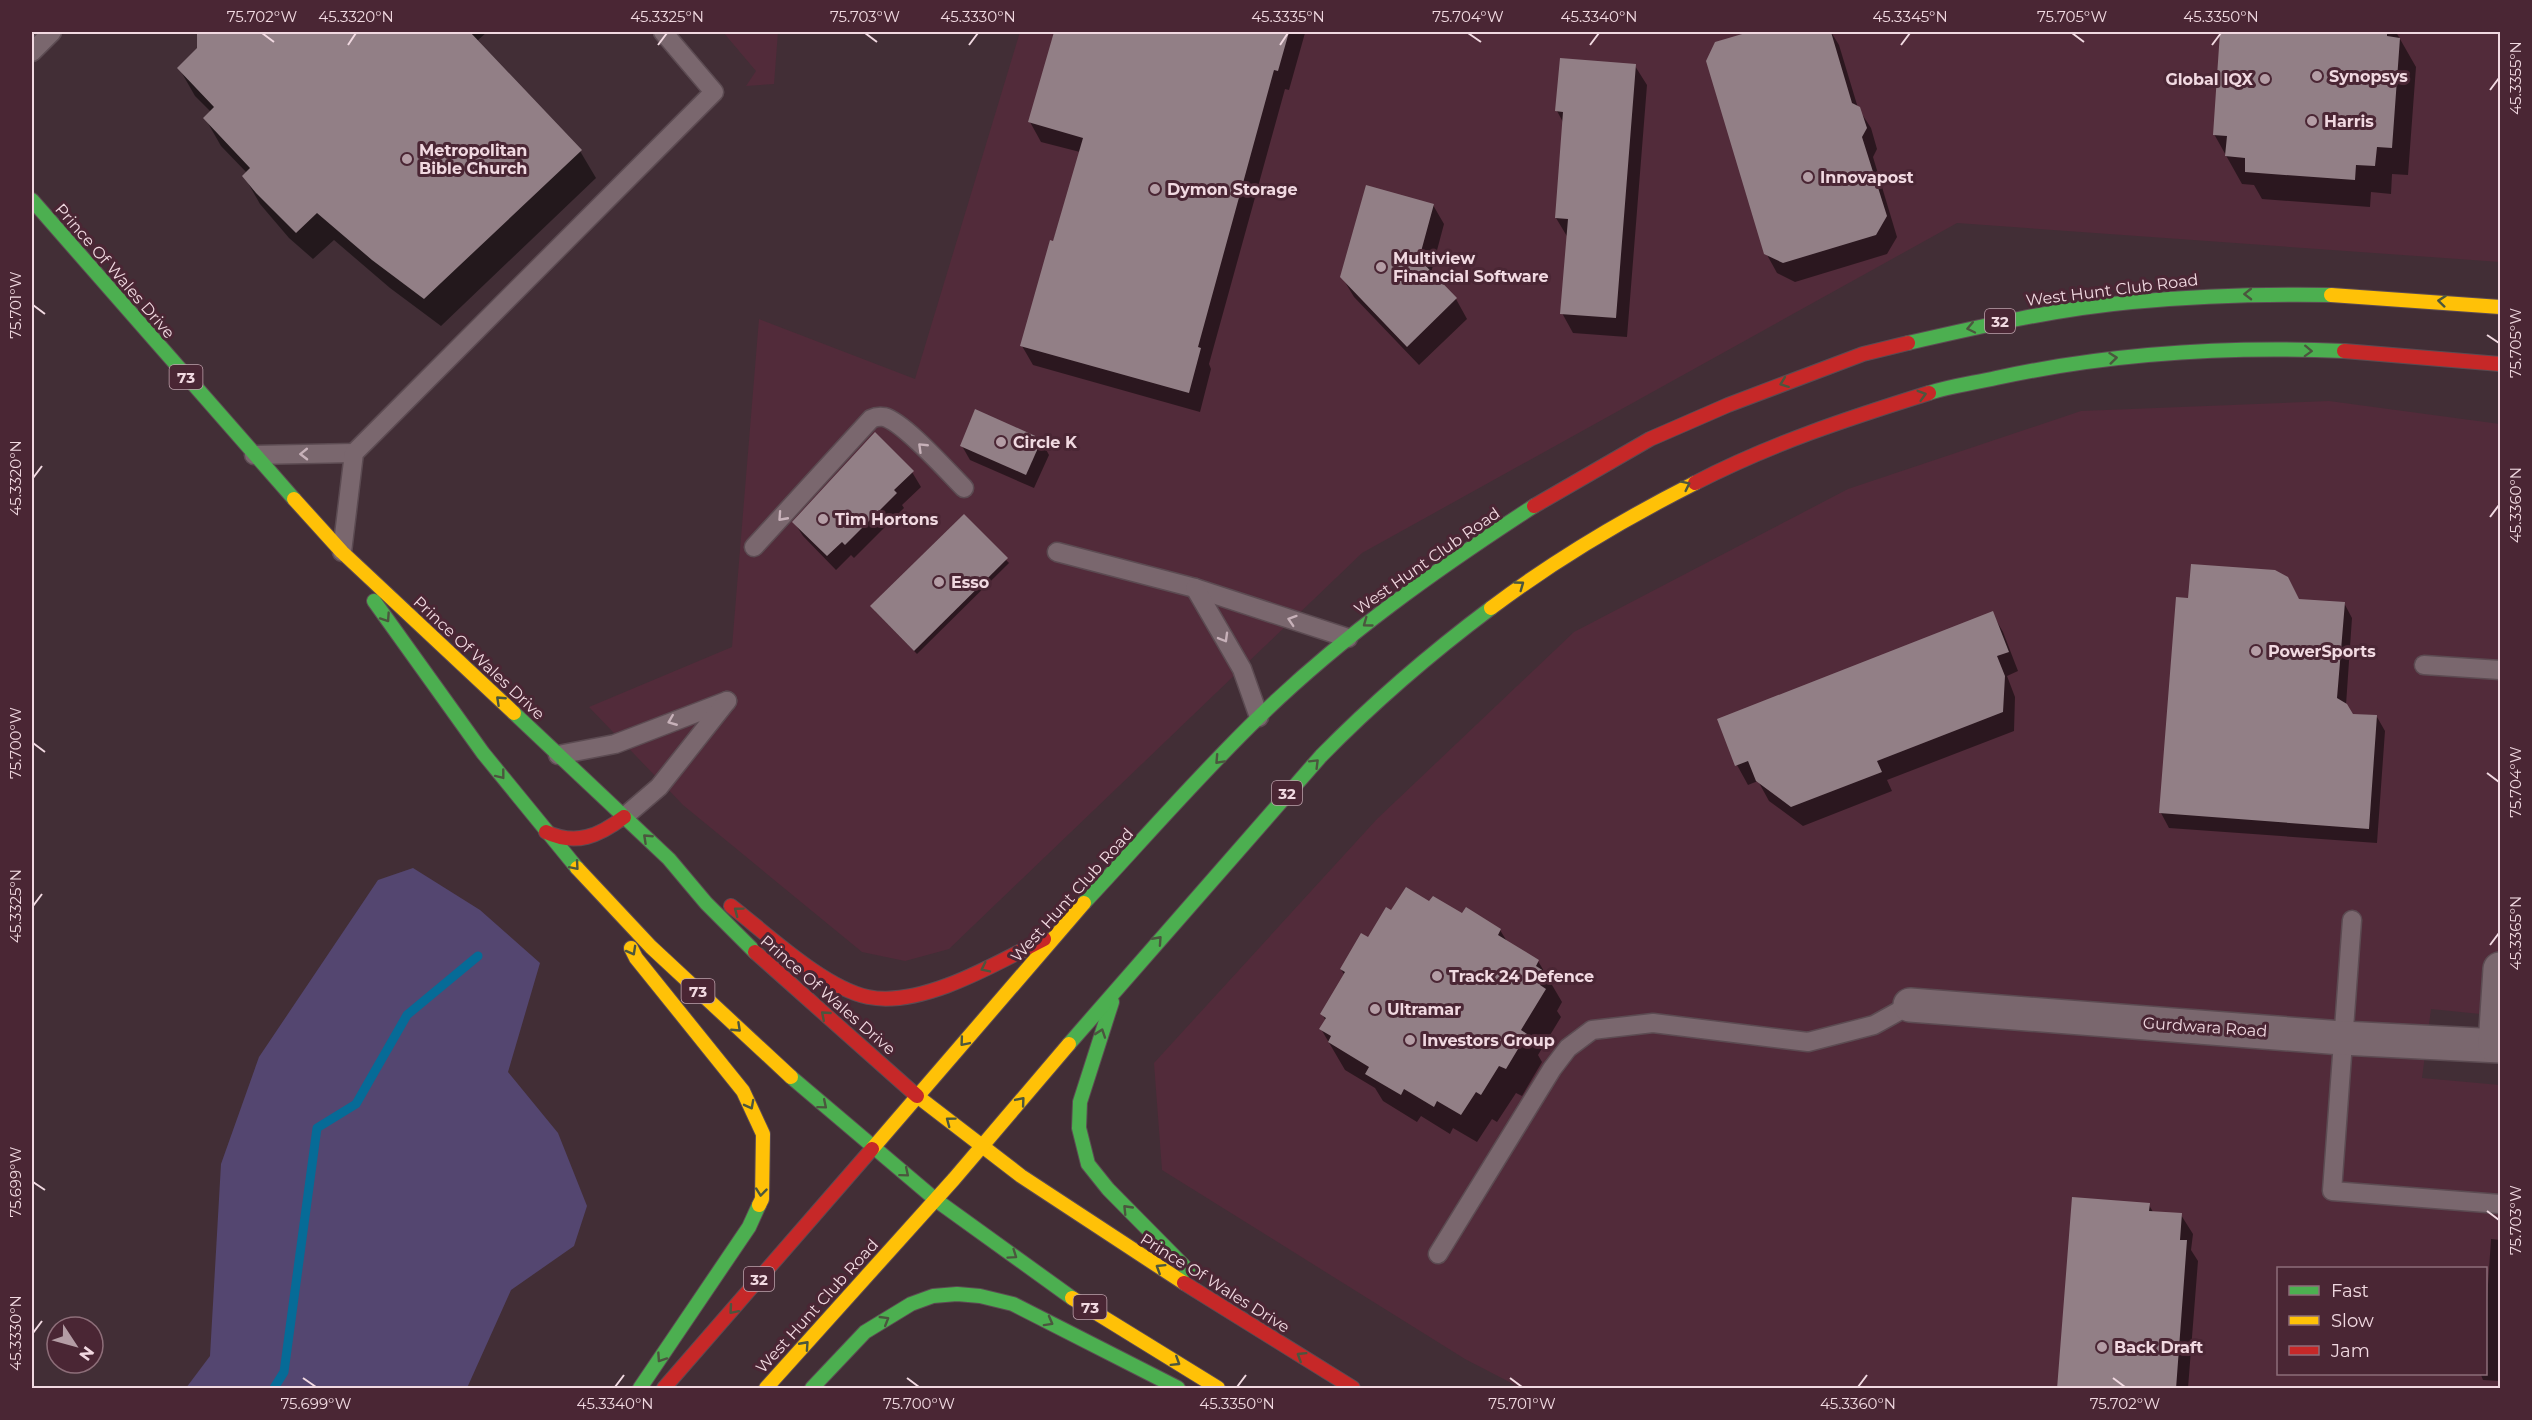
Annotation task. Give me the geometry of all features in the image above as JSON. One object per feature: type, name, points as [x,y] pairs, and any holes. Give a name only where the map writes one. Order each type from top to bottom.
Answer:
[{"type":"main road","name":"Prince Of Wales Drive","points":[[32,200],[254,455],[342,552],[669,859],[696,895],[754,954],[917,1096],[982,1146],[1126,1246],[1353,1389]]},
{"type":"main road","name":"West Hunt Club Road","points":[[664,1389],[874,1148],[1056,933],[1259,717],[1348,638],[1464,552],[1536,505],[1650,439],[1728,405],[1863,354],[2003,321],[2069,309],[2189,296],[2244,294],[2358,295],[2500,307]]},
{"type":"main road","name":"West Hunt Club Road","points":[[766,1389],[982,1146],[1119,983],[1306,771],[1358,719],[1472,620],[1532,576],[1617,523],[1667,494],[1759,450],[1815,428],[1925,394],[2037,369],[2159,353],[2296,351],[2366,353],[2500,364]]},
{"type":"main road","name":"Prince Of Wales Drive","points":[[342,552],[432,687],[546,832],[604,899],[702,995],[794,1080],[935,1199],[1028,1266],[1218,1389]]},
{"type":"main road","points":[[546,832],[558,839],[590,838],[605,831],[624,817]]},
{"type":"main road","points":[[669,859],[805,962],[840,986],[869,997],[897,998],[964,978],[1056,933]]},
{"type":"main road","points":[[604,899],[636,958],[743,1091],[763,1134],[762,1199],[749,1227],[640,1389]]},
{"type":"main road","points":[[1119,983],[1080,1102],[1079,1128],[1088,1164],[1108,1189],[1228,1310]]},
{"type":"main road","points":[[812,1389],[865,1332],[910,1304],[933,1296],[957,1294],[980,1296],[1014,1305],[1178,1389]]},
{"type":"street","points":[[2498,1046],[2500,969]]},
{"type":"street","name":"Gurdwara Road","points":[[1910,1005],[2342,1038],[2498,1046]]},
{"type":"lane","points":[[32,52],[52,32]]},
{"type":"lane","points":[[342,552],[354,453],[714,92],[663,32]]},
{"type":"lane","points":[[754,547],[875,417],[886,417],[900,427],[964,488]]},
{"type":"lane","points":[[254,455],[354,453]]},
{"type":"lane","points":[[1057,552],[1195,588],[1348,638]]},
{"type":"lane","points":[[1195,588],[1242,669],[1259,717]]},
{"type":"lane","points":[[2424,665],[2500,670]]},
{"type":"lane","points":[[558,755],[615,744],[727,701],[659,788],[624,817]]},
{"type":"lane","points":[[2352,920],[2332,1191],[2500,1204]]},
{"type":"lane","points":[[1438,1254],[1551,1069],[1568,1048],[1592,1030],[1653,1023],[1808,1042],[1874,1025],[1910,1005]]},
{"type":"shaded area","points":[[723,32],[778,32],[774,84],[746,86],[756,71]]},
{"type":"shaded area","points":[[1020,32],[2500,32],[2500,262],[1957,223],[1362,553],[949,949],[905,961],[862,952],[683,805],[589,707],[732,647],[759,319],[915,379]]},
{"type":"shaded area","points":[[2329,401],[2500,424],[2500,1016],[2431,1009],[2422,1078],[2500,1085],[2500,1388],[1521,1388],[1465,1359],[1162,1170],[1154,1063],[1377,819],[1574,632],[1848,489],[2081,411]]},
{"type":"shaded area","points":[[413,868],[480,910],[540,963],[508,1072],[558,1133],[587,1206],[574,1246],[511,1290],[467,1388],[186,1388],[210,1356],[221,1164],[259,1057],[378,880]]},
{"type":"building","name":"Metropolitan Bible Church","points":[[197,32],[470,32],[582,150],[424,299],[372,260],[317,213],[296,233],[256,193],[242,176],[250,168],[203,118],[214,107],[177,68],[197,48]]},
{"type":"building","name":"Dymon Storage","points":[[1054,32],[1289,32],[1278,71],[1274,70],[1198,347],[1201,348],[1189,393],[1020,346],[1050,240],[1053,241],[1083,138],[1028,122]]},
{"type":"building","name":"Innovapost","points":[[1749,32],[1831,32],[1852,103],[1860,107],[1867,128],[1862,137],[1887,216],[1876,235],[1783,263],[1764,254],[1706,61],[1715,42]]},
{"type":"building","points":[[2220,32],[2387,32],[2387,36],[2400,38],[2392,148],[2377,147],[2375,166],[2356,165],[2355,180],[2245,172],[2245,158],[2225,156],[2227,136],[2213,135]]},
{"type":"building","points":[[1560,58],[1636,64],[1616,318],[1560,314],[1568,219],[1555,218],[1563,112],[1555,111]]},
{"type":"building","name":"Multiview Financial Software","points":[[1366,185],[1434,204],[1419,259],[1457,298],[1407,347],[1340,277]]},
{"type":"building","name":"Circle K","points":[[975,409],[1042,439],[1026,475],[960,446]]},
{"type":"building","points":[[875,432],[914,471],[894,490],[897,493],[845,545],[842,542],[827,556],[792,522]]},
{"type":"building","name":"Esso","points":[[964,514],[1008,558],[914,651],[870,606]]},
{"type":"building","name":"PowerSports","points":[[2191,564],[2275,570],[2288,577],[2299,599],[2345,602],[2337,698],[2347,704],[2353,714],[2377,715],[2369,829],[2159,813],[2176,597],[2188,598]]},
{"type":"building","points":[[1993,611],[2009,652],[1997,656],[2005,676],[2003,712],[1877,761],[1882,772],[1791,807],[1756,781],[1748,761],[1735,766],[1717,719]]},
{"type":"building","points":[[1406,887],[1429,901],[1433,896],[1462,913],[1466,907],[1501,929],[1498,935],[1539,960],[1536,966],[1547,973],[1540,985],[1546,989],[1521,1030],[1527,1034],[1506,1069],[1499,1066],[1481,1095],[1476,1092],[1461,1115],[1437,1101],[1434,1107],[1404,1089],[1401,1095],[1365,1074],[1369,1067],[1328,1042],[1331,1036],[1319,1029],[1326,1018],[1320,1014],[1345,972],[1340,969],[1361,933],[1368,937],[1386,907],[1391,910]]},
{"type":"building","points":[[2072,1197],[2150,1203],[2149,1211],[2182,1213],[2180,1240],[2187,1240],[2176,1389],[2057,1389]]},
{"type":"waterway","points":[[274,1388],[284,1372],[317,1128],[356,1104],[407,1015],[478,956]]},
{"type":"traffic: fast","points":[[32,200],[294,499]]},
{"type":"traffic: fast","points":[[1908,343],[2019,319],[2104,305],[2207,297],[2331,295]]},
{"type":"traffic: fast","points":[[1929,393],[2039,369],[2126,357],[2213,351],[2344,351]]},
{"type":"traffic: fast","points":[[1084,903],[1214,762],[1291,687],[1391,605],[1534,506]]},
{"type":"traffic: fast","points":[[374,601],[483,753],[577,868]]},
{"type":"traffic: fast","points":[[1069,1044],[1321,756],[1403,679],[1491,608]]},
{"type":"traffic: fast","points":[[514,713],[669,859],[706,903],[755,952]]},
{"type":"traffic: fast","points":[[1112,1002],[1080,1102],[1079,1128],[1088,1164],[1108,1189],[1188,1270]]},
{"type":"traffic: fast","points":[[791,1077],[936,1200],[1072,1298]]},
{"type":"traffic: fast","points":[[640,1388],[749,1227],[759,1205]]},
{"type":"traffic: fast","points":[[812,1388],[865,1332],[911,1304],[933,1296],[957,1294],[980,1296],[1013,1304],[1178,1388]]},
{"type":"traffic: slow","points":[[2331,295],[2500,307]]},
{"type":"traffic: slow","points":[[1491,608],[1540,573],[1591,541],[1695,483]]},
{"type":"traffic: slow","points":[[294,499],[342,552],[514,713]]},
{"type":"traffic: slow","points":[[577,868],[651,947],[791,1077]]},
{"type":"traffic: slow","points":[[872,1149],[1084,903]]},
{"type":"traffic: slow","points":[[631,948],[636,958],[743,1091],[763,1134],[762,1199],[759,1205]]},
{"type":"traffic: slow","points":[[766,1388],[954,1179],[1069,1044]]},
{"type":"traffic: slow","points":[[917,1096],[1021,1176],[1184,1283]]},
{"type":"traffic: slow","points":[[1072,1298],[1218,1388]]},
{"type":"traffic: jam","points":[[1534,506],[1650,439],[1728,405],[1863,354],[1908,343]]},
{"type":"traffic: jam","points":[[2344,351],[2500,364]]},
{"type":"traffic: jam","points":[[1695,483],[1781,444],[1929,393]]},
{"type":"traffic: jam","points":[[546,832],[567,838],[587,837],[624,817]]},
{"type":"traffic: jam","points":[[731,906],[815,972],[851,992],[868,997],[889,999],[935,990],[982,971],[1044,939]]},
{"type":"traffic: jam","points":[[755,952],[917,1096]]},
{"type":"traffic: jam","points":[[664,1388],[872,1149]]},
{"type":"traffic: jam","points":[[1184,1283],[1353,1388]]},
{"type":"place","name":"Synopsys","points":[[2317,76]]},
{"type":"place","name":"Global IQX","points":[[2265,79]]},
{"type":"place","name":"Harris","points":[[2312,121]]},
{"type":"place","name":"Metropolitan Bible Church","points":[[407,159]]},
{"type":"place","name":"Innovapost","points":[[1808,177]]},
{"type":"place","name":"Dymon Storage","points":[[1155,189]]},
{"type":"place","name":"Multiview Financial Software","points":[[1381,267]]},
{"type":"place","name":"Circle K","points":[[1001,442]]},
{"type":"place","name":"Tim Hortons","points":[[823,519]]},
{"type":"place","name":"Esso","points":[[939,582]]},
{"type":"place","name":"PowerSports","points":[[2256,651]]},
{"type":"place","name":"Track 24 Defence","points":[[1437,976]]},
{"type":"place","name":"Ultramar","points":[[1375,1009]]},
{"type":"place","name":"Investors Group","points":[[1410,1040]]},
{"type":"place","name":"Back Draft","points":[[2102,1347]]}]
